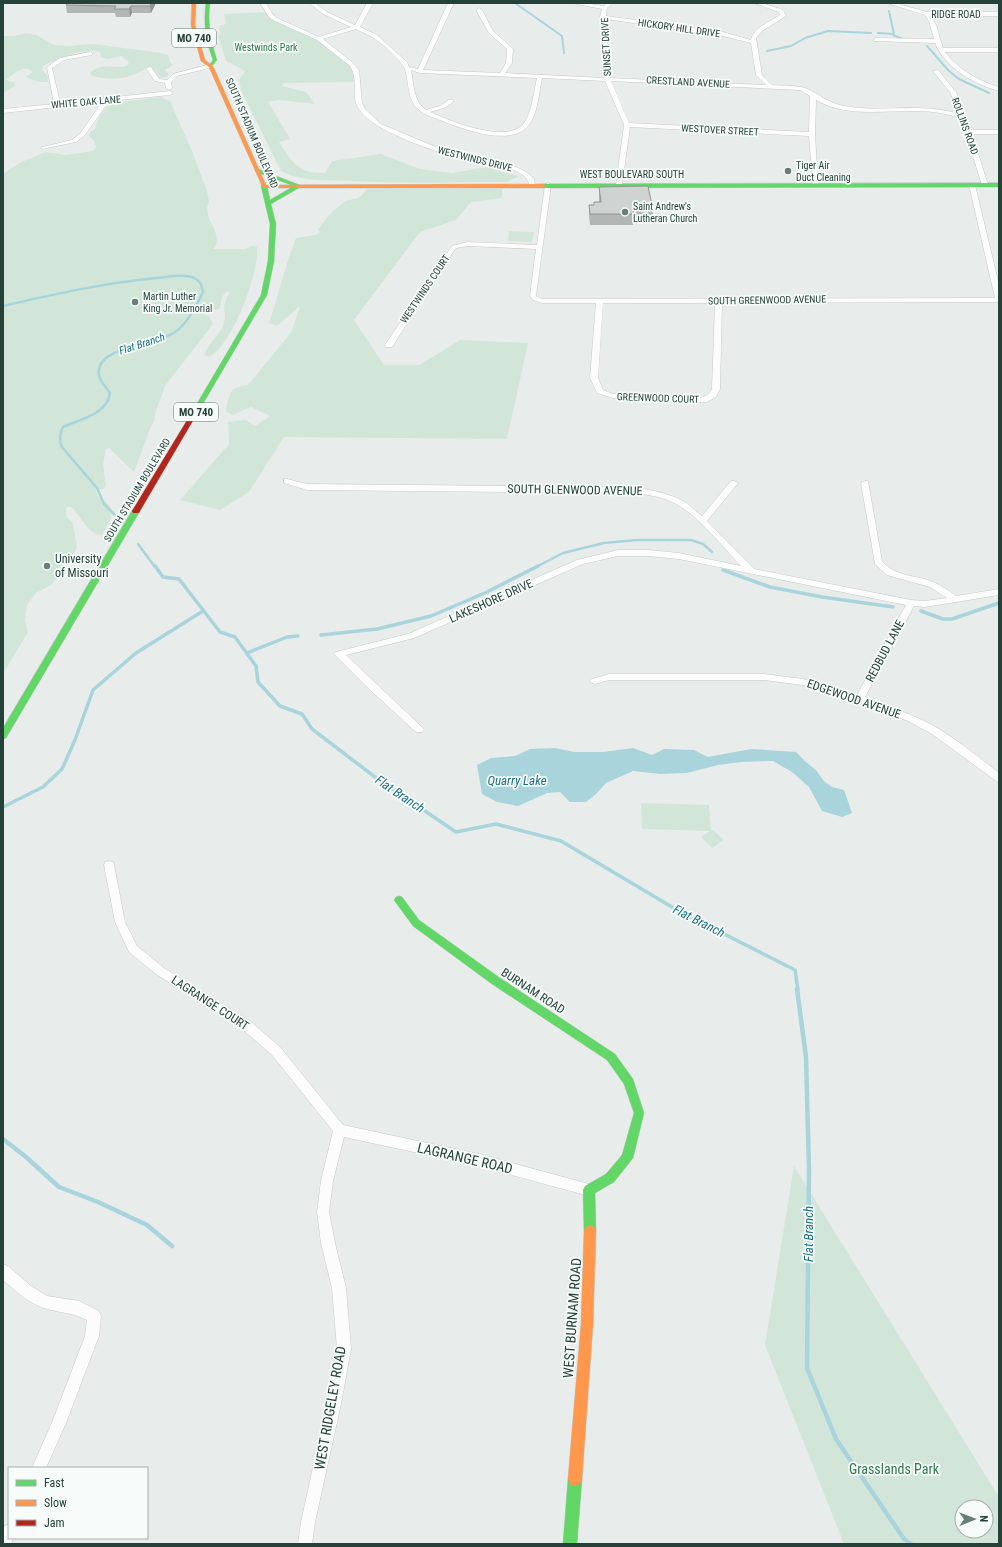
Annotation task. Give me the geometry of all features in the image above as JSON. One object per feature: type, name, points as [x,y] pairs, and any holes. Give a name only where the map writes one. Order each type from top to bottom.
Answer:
[{"type":"main road","name":"SOUTH STADIUM BOULEVARD","points":[[3,736],[264,295],[271,261],[273,224],[265,187],[211,66],[203,61],[194,37],[192,15],[194,3]]},
{"type":"main road","name":"MO 740","points":[[208,3],[205,26],[215,60],[211,66]]},
{"type":"main road","points":[[258,172],[300,186]]},
{"type":"main road","name":"WEST BOULEVARD SOUTH","points":[[265,187],[816,184],[999,185]]},
{"type":"main road","points":[[268,203],[300,186]]},
{"type":"main road","name":"BURNAM ROAD","points":[[399,900],[416,923],[496,981],[611,1057],[629,1082],[639,1112],[627,1158],[610,1178],[590,1190]]},
{"type":"main road","name":"WEST BURNAM ROAD","points":[[570,1544],[590,1269],[590,1190]]},
{"type":"street","points":[[263,3],[275,20],[319,39],[352,64]]},
{"type":"street","points":[[312,3],[325,13],[375,36],[405,63],[408,68],[417,105],[425,112],[476,131],[503,133],[517,131],[522,128],[529,121],[540,76]]},
{"type":"street","points":[[319,39],[357,27],[370,3]]},
{"type":"street","points":[[420,70],[451,3]]},
{"type":"street","points":[[575,3],[605,8]]},
{"type":"street","name":"SUNSET DRIVE","points":[[610,3],[605,8],[604,17],[607,79],[627,126]]},
{"type":"street","points":[[757,3],[781,11],[784,16],[755,34],[754,42],[759,75],[770,86]]},
{"type":"street","name":"RIDGE ROAD","points":[[890,3],[927,14],[999,14]]},
{"type":"street","points":[[479,10],[491,32],[510,49],[509,64],[502,74]]},
{"type":"street","points":[[927,14],[931,19],[937,41],[955,67],[961,72],[991,86],[999,88]]},
{"type":"street","name":"HICKORY HILL DRIVE","points":[[604,17],[723,34],[754,42]]},
{"type":"street","points":[[876,40],[937,41]]},
{"type":"street","points":[[942,50],[999,50]]},
{"type":"street","points":[[57,104],[49,68],[52,64],[63,58],[90,54]]},
{"type":"street","points":[[341,64],[352,64]]},
{"type":"street","name":"WESTWINDS DRIVE","points":[[352,64],[356,70],[359,102],[362,110],[379,125],[436,149],[509,166],[525,173],[531,179],[532,185]]},
{"type":"street","points":[[149,68],[157,80],[168,82],[176,75],[211,66]]},
{"type":"street","name":"CRESTLAND AVENUE","points":[[408,68],[420,70],[770,86],[804,89],[828,103],[845,108],[934,109],[963,117]]},
{"type":"street","name":"ROLLINS ROAD","points":[[936,71],[953,92],[969,132],[985,185]]},
{"type":"street","name":"WHITE OAK LANE","points":[[3,111],[57,104],[171,96],[168,82]]},
{"type":"street","points":[[813,95],[812,134],[816,184]]},
{"type":"street","points":[[44,148],[74,141],[82,135],[106,101]]},
{"type":"street","points":[[425,112],[442,107],[451,101]]},
{"type":"street","points":[[619,185],[627,126]]},
{"type":"street","name":"WESTOVER STREET","points":[[627,126],[812,134]]},
{"type":"street","points":[[969,132],[999,132]]},
{"type":"street","points":[[540,247],[548,185]]},
{"type":"street","points":[[972,185],[999,300]]},
{"type":"street","name":"WESTWINDS COURT","points":[[389,345],[454,247],[467,244],[540,247]]},
{"type":"street","name":"SOUTH GREENWOOD AVENUE","points":[[540,247],[533,296],[535,299],[542,301],[999,300]]},
{"type":"street","name":"GREENWOOD COURT","points":[[600,301],[594,378],[597,388],[602,394],[689,401],[704,400],[713,395],[716,389],[719,301]]},
{"type":"street","name":"SOUTH GLENWOOD AVENUE","points":[[287,481],[307,487],[627,490],[648,492],[666,497],[682,504],[702,521],[751,571]]},
{"type":"street","points":[[702,521],[734,483]]},
{"type":"street","points":[[865,483],[878,562],[884,570],[896,577],[920,580],[935,585],[954,598]]},
{"type":"street","name":"LAKESHORE DRIVE","points":[[419,729],[371,686],[339,654],[411,636],[580,562],[618,553],[648,552],[679,556],[751,571]]},
{"type":"street","points":[[751,571],[911,603],[925,604],[954,598],[999,592]]},
{"type":"street","name":"REDBUD LANE","points":[[859,699],[911,603]]},
{"type":"street","name":"EDGEWOOD AVENUE","points":[[595,681],[609,676],[764,677],[803,682],[859,699],[911,719],[935,731],[970,754],[999,779]]},
{"type":"street","name":"LAGRANGE COURT","points":[[109,865],[120,922],[133,949],[160,971],[246,1025],[276,1051],[339,1130]]},
{"type":"street","name":"LAGRANGE ROAD","points":[[339,1130],[479,1160],[590,1190]]},
{"type":"street","name":"WEST RIDGELEY ROAD","points":[[305,1544],[308,1522],[334,1404],[344,1349],[339,1288],[328,1243],[323,1212],[327,1182],[339,1130]]},
{"type":"street","points":[[3,1271],[26,1291],[45,1302],[79,1308],[94,1316],[92,1336],[59,1423],[39,1467]]},
{"type":"street","points":[[3,1544],[8,1533]]},
{"type":"green space","name":"Westwinds Park","points":[[268,12],[271,16],[319,39],[356,70],[349,71],[353,71],[354,82],[284,83],[282,86],[306,92],[315,104],[279,100],[268,102],[290,139],[279,142],[291,160],[299,167],[309,172],[325,173],[332,161],[381,154],[420,169],[452,173],[487,167],[519,176],[507,182],[428,183],[314,180],[289,175],[281,171],[241,90],[239,80],[245,71],[226,61],[218,36],[221,34],[219,26],[226,24],[224,14]]},
{"type":"green space","points":[[26,33],[36,35],[54,45],[69,46],[93,44],[162,53],[168,55],[170,62],[173,65],[165,70],[169,75],[163,78],[159,77],[151,67],[125,77],[116,79],[102,78],[92,76],[90,73],[103,67],[127,66],[129,62],[121,56],[107,59],[100,57],[101,53],[96,51],[81,52],[72,54],[43,66],[42,70],[49,77],[48,82],[38,82],[26,77],[33,72],[29,70],[19,70],[6,80],[14,82],[15,86],[3,93],[3,36],[15,36]]},
{"type":"green space","points":[[161,97],[170,101],[192,151],[207,191],[209,201],[207,208],[209,219],[215,230],[217,240],[213,249],[246,249],[251,246],[257,247],[257,258],[254,273],[243,307],[227,339],[218,350],[209,357],[205,355],[206,350],[223,327],[225,318],[224,306],[229,292],[226,292],[222,297],[220,308],[216,310],[205,306],[206,310],[204,314],[209,316],[213,324],[165,386],[155,414],[155,419],[134,472],[109,448],[106,449],[103,464],[106,486],[103,489],[96,489],[97,495],[108,504],[112,513],[109,523],[102,535],[97,534],[88,528],[71,507],[67,507],[67,517],[73,523],[77,547],[69,563],[51,585],[36,593],[27,605],[25,621],[28,632],[3,674],[3,174],[19,163],[46,152],[66,155],[93,151],[96,147],[94,141],[89,136],[90,132],[95,129],[101,114],[112,103]]},
{"type":"green space","points":[[367,189],[502,189],[502,198],[471,202],[456,220],[420,232],[354,320],[384,365],[419,365],[460,340],[528,343],[507,439],[284,437],[249,492],[220,510],[180,500],[229,444],[228,422],[246,420],[255,426],[270,416],[251,407],[233,415],[226,412],[231,392],[237,387],[248,385],[292,331],[300,306],[277,326],[269,323],[296,238],[316,235],[320,232],[318,230],[326,218],[333,211],[345,202],[359,197]]},
{"type":"green space","points":[[509,231],[534,232],[532,242],[508,241]]},
{"type":"green space","points":[[641,803],[709,805],[711,831],[713,830],[724,840],[712,848],[701,837],[710,831],[642,829]]},
{"type":"green space","name":"Grasslands Park","points":[[794,1166],[999,1497],[999,1544],[844,1544],[765,1345]]},
{"type":"water","name":"Quarry Lake","points":[[555,748],[574,752],[603,752],[633,748],[652,755],[664,749],[694,750],[708,757],[751,749],[796,752],[816,770],[824,781],[832,787],[844,790],[852,813],[842,817],[822,811],[809,787],[792,772],[773,761],[741,762],[718,765],[687,773],[660,774],[633,771],[606,783],[586,802],[570,802],[560,792],[547,793],[518,806],[497,802],[482,794],[477,765],[491,758],[515,756],[530,749]]},
{"type":"building","points":[[67,3],[151,3],[150,6],[131,6],[129,9],[114,9],[116,6],[66,5]]},
{"type":"building","points":[[648,186],[653,210],[633,210],[634,214],[590,214],[589,205],[594,205],[594,202],[601,202],[599,187]]},
{"type":"waterway","points":[[515,3],[562,36],[564,53]]},
{"type":"waterway","points":[[878,33],[894,34],[889,11]]},
{"type":"waterway","points":[[767,51],[791,46],[805,38],[828,31],[871,33]]},
{"type":"waterway","points":[[893,35],[903,39]]},
{"type":"waterway","points":[[927,46],[949,71],[959,79],[989,93]]},
{"type":"waterway","name":"Flat Branch","points":[[3,306],[79,289],[172,276],[192,277],[198,280],[202,286],[203,292],[198,303],[179,329],[167,336],[117,352],[107,358],[100,365],[100,378],[110,393],[108,400],[98,411],[85,419],[63,427],[61,432],[60,439],[62,447],[97,488],[104,504],[115,515]]},
{"type":"waterway","points":[[536,567],[563,553],[604,543],[637,540],[691,540],[703,544],[712,552]]},
{"type":"waterway","name":"Flat Branch","points":[[138,544],[155,567]]},
{"type":"waterway","name":"Flat Branch","points":[[155,566],[163,577],[179,579],[220,632],[235,637],[256,666],[258,682],[280,706],[302,714],[312,729],[379,780],[456,832],[496,824],[561,841],[677,910],[795,970],[798,990]]},
{"type":"waterway","points":[[321,635],[377,629],[431,616],[487,592],[538,566]]},
{"type":"waterway","points":[[723,570],[770,587],[822,597],[893,607]]},
{"type":"waterway","points":[[921,611],[943,619],[952,619],[999,603]]},
{"type":"waterway","points":[[3,807],[43,787],[62,769],[75,740],[93,690],[136,653],[203,611]]},
{"type":"waterway","points":[[247,653],[287,637],[298,636]]},
{"type":"waterway","name":"Flat Branch","points":[[797,989],[806,1057],[809,1170],[807,1368],[836,1439],[904,1539],[911,1544]]},
{"type":"waterway","points":[[3,1139],[26,1157],[59,1187],[98,1202],[147,1225],[172,1246]]},
{"type":"traffic: fast","points":[[208,3],[206,18],[207,32],[215,60],[211,66]]},
{"type":"traffic: fast","points":[[258,171],[299,186]]},
{"type":"traffic: fast","points":[[543,186],[999,185]]},
{"type":"traffic: fast","points":[[198,407],[264,295],[271,261],[273,224],[264,186]]},
{"type":"traffic: fast","points":[[268,203],[299,186]]},
{"type":"traffic: fast","points":[[3,736],[136,511]]},
{"type":"traffic: fast","points":[[399,900],[416,923],[496,981],[611,1057],[629,1082],[639,1113],[627,1158],[610,1178],[589,1190],[590,1231]]},
{"type":"traffic: fast","points":[[570,1544],[575,1479]]},
{"type":"traffic: slow","points":[[194,3],[193,25],[203,61],[211,66],[264,186]]},
{"type":"traffic: slow","points":[[265,187],[543,186]]},
{"type":"traffic: slow","points":[[575,1479],[589,1293],[590,1231]]},
{"type":"traffic: jam","points":[[136,511],[198,407]]},
{"type":"place","name":"Tiger Air Duct Cleaning","points":[[788,171]]},
{"type":"place","name":"Saint Andrew's Lutheran Church","points":[[625,212]]},
{"type":"place","name":"Martin Luther King Jr. Memorial","points":[[135,302]]},
{"type":"place","name":"University of Missouri","points":[[47,566]]}]
